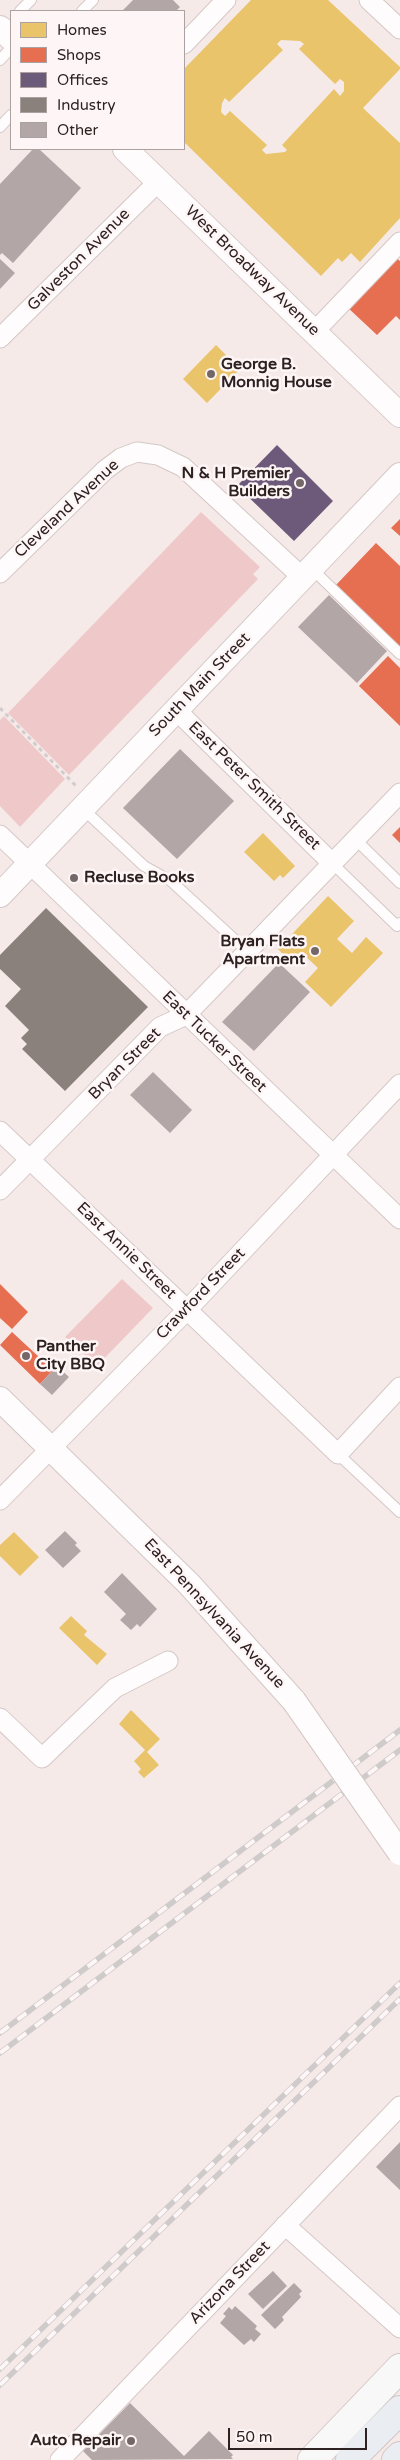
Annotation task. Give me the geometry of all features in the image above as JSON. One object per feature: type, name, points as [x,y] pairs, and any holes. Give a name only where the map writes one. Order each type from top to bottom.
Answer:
[{"type":"highway","points":[[350,2460],[400,2410]]},
{"type":"highway","points":[[396,2460],[400,2456]]},
{"type":"main road","points":[[312,2460],[400,2368]]},
{"type":"street","points":[[185,43],[226,0]]},
{"type":"street","points":[[369,0],[400,30]]},
{"type":"street","name":"West Broadway Avenue","points":[[126,150],[400,415]]},
{"type":"street","name":"Galveston Avenue","points":[[0,338],[159,181]]},
{"type":"street","points":[[314,332],[400,242]]},
{"type":"street","name":"Cleveland Avenue","points":[[0,573],[105,470],[121,458],[137,452],[158,455],[183,467],[307,572]]},
{"type":"street","name":"South Main Street","points":[[0,895],[400,475]]},
{"type":"street","name":"East Peter Smith Street","points":[[176,710],[332,863]]},
{"type":"street","name":"Bryan Street","points":[[0,1190],[160,1027],[186,1015],[400,793]]},
{"type":"street","name":"East Tucker Street","points":[[0,834],[29,864],[400,1219]]},
{"type":"street","name":"Crawford Street","points":[[0,1500],[188,1310],[400,1084]]},
{"type":"street","name":"East Annie Street","points":[[0,1131],[338,1454]]},
{"type":"street","points":[[338,1454],[400,1386]]},
{"type":"street","name":"East Pennsylvania Avenue","points":[[0,1399],[189,1584],[294,1701],[400,1853]]},
{"type":"street","points":[[0,1718],[42,1758],[115,1688],[168,1661]]},
{"type":"street","name":"Arizona Street","points":[[60,2460],[400,2106]]},
{"type":"street","points":[[286,2225],[400,2328]]},
{"type":"lane","points":[[21,10],[31,0]]},
{"type":"lane","points":[[83,10],[92,0]]},
{"type":"lane","points":[[0,60],[7,33]]},
{"type":"lane","points":[[0,127],[10,116]]},
{"type":"lane","points":[[307,572],[400,654]]},
{"type":"lane","points":[[86,804],[144,866],[171,881],[247,951]]},
{"type":"lane","points":[[355,839],[400,883]]},
{"type":"lane","points":[[332,863],[396,926],[400,923]]},
{"type":"lane","points":[[338,1454],[400,1512]]},
{"type":"path","points":[[0,708],[86,804]]},
{"type":"shaded area","points":[[201,512],[260,567],[253,574],[258,579],[69,775],[8,713]]},
{"type":"shaded area","points":[[4,716],[65,779],[20,827],[0,806],[0,720]]},
{"type":"shaded area","points":[[122,1279],[153,1308],[97,1366],[65,1337]]},
{"type":"building: Homes","points":[[251,0],[328,0],[400,67],[363,108],[400,143],[400,218],[360,262],[351,253],[342,262],[338,258],[321,276],[185,143],[185,68]],"holes":[[[281,40],[300,41],[304,44],[299,49],[335,84],[340,79],[344,82],[344,91],[340,96],[334,89],[282,145],[287,150],[285,152],[266,154],[262,150],[267,145],[230,111],[225,116],[221,112],[222,103],[225,98],[229,102],[283,50],[277,44]]]},
{"type":"building: Homes","name":"George B. Monnig House","points":[[216,345],[240,369],[207,403],[183,379]]},
{"type":"building: Homes","points":[[263,833],[295,866],[283,878],[280,875],[274,881],[244,852]]},
{"type":"building: Homes","name":"Bryan Flats Apartment","points":[[328,896],[354,921],[337,939],[352,953],[366,937],[383,953],[331,1007],[305,982],[318,968],[302,953],[292,963],[278,949]]},
{"type":"building: Homes","points":[[14,1532],[39,1557],[20,1576],[0,1556],[0,1545]]},
{"type":"building: Homes","points":[[71,1616],[87,1631],[84,1635],[107,1654],[97,1665],[59,1628]]},
{"type":"building: Homes","points":[[131,1710],[160,1739],[147,1752],[159,1765],[144,1778],[138,1772],[141,1769],[134,1761],[145,1750],[119,1724]]},
{"type":"building: Shops","points":[[394,256],[400,261],[400,320],[396,316],[377,335],[346,306]]},
{"type":"building: Shops","points":[[400,519],[400,536],[391,528]]},
{"type":"building: Shops","points":[[376,543],[400,566],[400,647],[336,585]]},
{"type":"building: Shops","points":[[388,656],[400,668],[400,726],[359,686]]},
{"type":"building: Shops","points":[[400,827],[400,843],[392,835]]},
{"type":"building: Shops","points":[[0,1284],[28,1312],[12,1329],[0,1318]]},
{"type":"building: Shops","points":[[12,1332],[53,1370],[40,1384],[0,1345]]},
{"type":"building: Offices","points":[[277,445],[333,501],[294,541],[237,486]]},
{"type":"building: Industry","points":[[46,908],[148,1007],[65,1091],[22,1049],[27,1044],[21,1038],[29,1030],[5,1006],[21,989],[0,969],[0,955]]},
{"type":"building: Other","points":[[133,0],[173,0],[180,7],[177,10],[123,10]]},
{"type":"building: Other","points":[[32,150],[40,150],[81,188],[13,263],[2,253],[0,255],[0,184]]},
{"type":"building: Other","points":[[0,259],[15,273],[0,289]]},
{"type":"building: Other","points":[[329,595],[387,651],[357,683],[298,627]]},
{"type":"building: Other","points":[[180,749],[234,801],[177,859],[123,808]]},
{"type":"building: Other","points":[[279,963],[310,992],[254,1051],[222,1022]]},
{"type":"building: Other","points":[[153,1072],[192,1110],[170,1133],[130,1095]]},
{"type":"building: Other","points":[[57,1366],[69,1377],[52,1395],[40,1384]]},
{"type":"building: Other","points":[[65,1531],[77,1543],[75,1545],[81,1551],[63,1568],[45,1550]]},
{"type":"building: Other","points":[[122,1573],[157,1609],[140,1627],[137,1624],[131,1630],[120,1620],[126,1614],[104,1592]]},
{"type":"building: Other","points":[[400,2142],[400,2190],[376,2167]]},
{"type":"building: Other","points":[[273,2271],[287,2286],[263,2309],[248,2294]]},
{"type":"building: Other","points":[[294,2283],[302,2291],[299,2294],[301,2297],[282,2317],[284,2320],[275,2329],[261,2315]]},
{"type":"building: Other","points":[[235,2306],[257,2326],[255,2329],[261,2334],[254,2342],[251,2339],[244,2345],[220,2323],[226,2316],[223,2314],[229,2307],[232,2310]]},
{"type":"building: Other","name":"Auto Repair","points":[[130,2403],[184,2456],[209,2431],[233,2455],[231,2457],[233,2459],[92,2460],[83,2451]]},
{"type":"railway","points":[[0,2033],[400,1730]]},
{"type":"railway","points":[[0,2053],[400,1750]]},
{"type":"railway","points":[[0,2369],[400,1983]]},
{"type":"railway","points":[[0,2385],[400,1999]]},
{"type":"place","name":"George B. Monnig House","points":[[211,374]]},
{"type":"place","name":"N & H Premier Builders","points":[[300,483]]},
{"type":"place","name":"Recluse Books","points":[[74,878]]},
{"type":"place","name":"Bryan Flats Apartment","points":[[315,951]]},
{"type":"place","name":"Panther City BBQ","points":[[26,1356]]},
{"type":"place","name":"Auto Repair","points":[[131,2441]]}]
